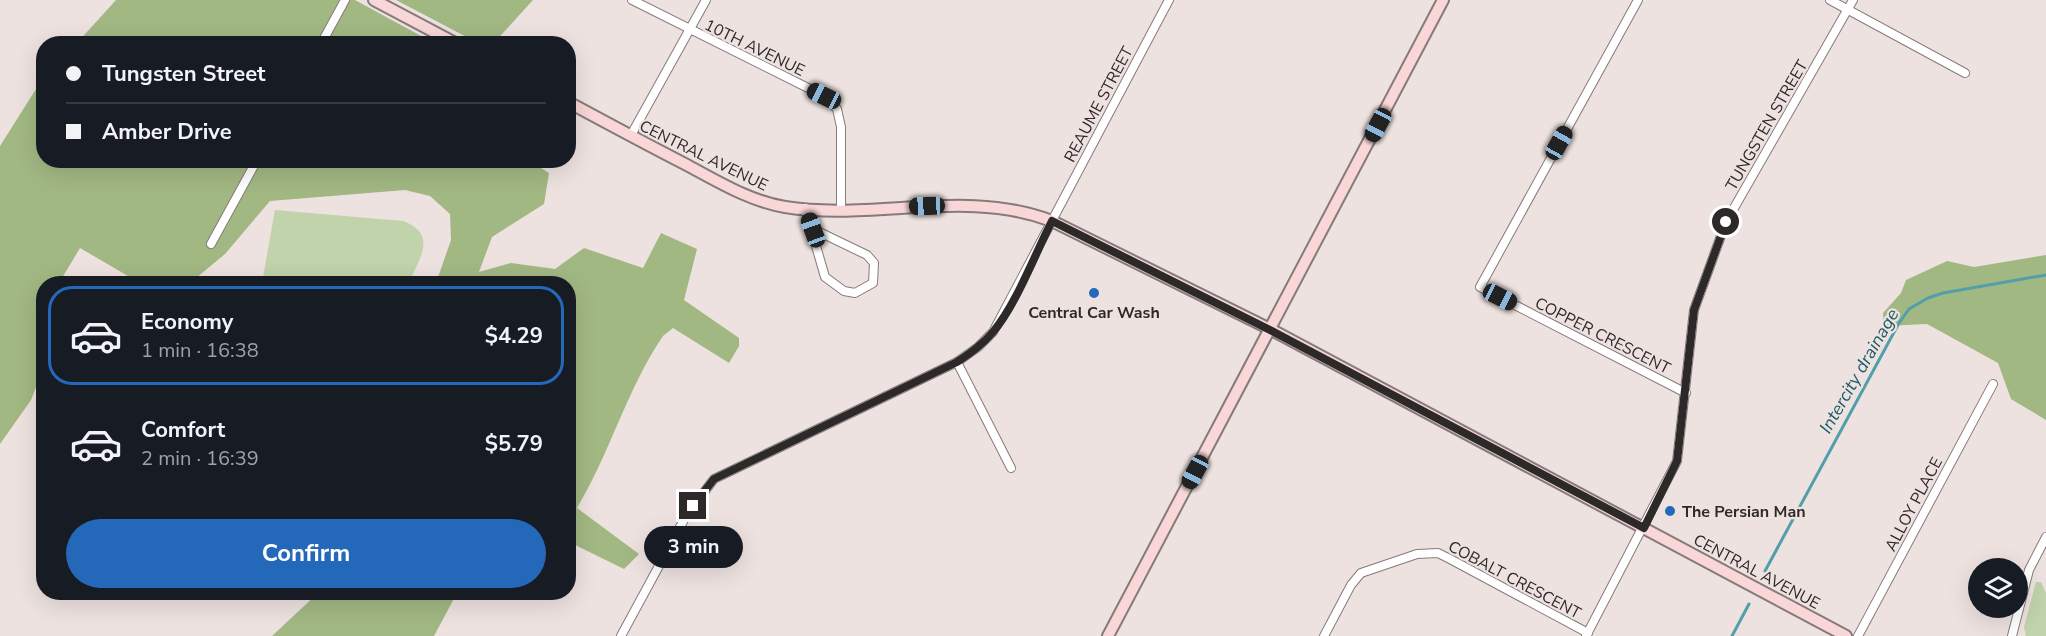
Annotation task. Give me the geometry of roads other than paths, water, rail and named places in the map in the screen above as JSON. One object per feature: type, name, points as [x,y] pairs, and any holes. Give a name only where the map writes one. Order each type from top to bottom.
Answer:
[{"type":"main road","points":[[374,0],[442,36]]},
{"type":"main road","points":[[1108,636],[1443,0]]},
{"type":"main road","name":"CENTRAL AVENUE","points":[[576,106],[732,189],[767,203],[805,208],[841,209],[982,206],[1030,213],[1052,221],[1270,330],[1846,636]]},
{"type":"street","points":[[325,36],[345,0]]},
{"type":"street","name":"10TH AVENUE","points":[[632,0],[824,96],[837,110],[841,138],[841,209]]},
{"type":"street","points":[[631,135],[706,0]]},
{"type":"street","name":"REAUME STREET","points":[[621,636],[686,516],[714,479],[957,362],[978,347],[993,332],[1169,0]]},
{"type":"street","name":"COPPER CRESCENT","points":[[1638,0],[1480,287],[1686,393]]},
{"type":"street","points":[[1830,0],[1965,73]]},
{"type":"street","name":"TUNGSTEN STREET","points":[[1587,634],[1677,461],[1694,310],[1726,222],[1853,0]]},
{"type":"street","points":[[211,244],[253,168]]},
{"type":"street","points":[[805,208],[825,277],[844,291],[855,292],[873,283],[874,263],[867,255],[813,230]]},
{"type":"street","points":[[957,362],[1011,468]]},
{"type":"street","name":"ALLOY PLACE","points":[[1858,636],[1993,384]]},
{"type":"street","points":[[2012,636],[2029,570],[2046,537]]},
{"type":"street","name":"COBALT CRESCENT","points":[[1324,636],[1351,585],[1361,573],[1428,553],[1450,559],[1587,634]]},
{"type":"waterway","name":"Intercity drainage","points":[[1765,571],[1899,323],[1909,309],[1928,298],[1943,293],[2046,275]]},
{"type":"waterway","name":"Intercity drainage","points":[[1732,636],[1749,604]]},
{"type":"place","name":"Central Car Wash","points":[[1094,293]]},
{"type":"place","name":"The Persian Man","points":[[1670,511]]}]
